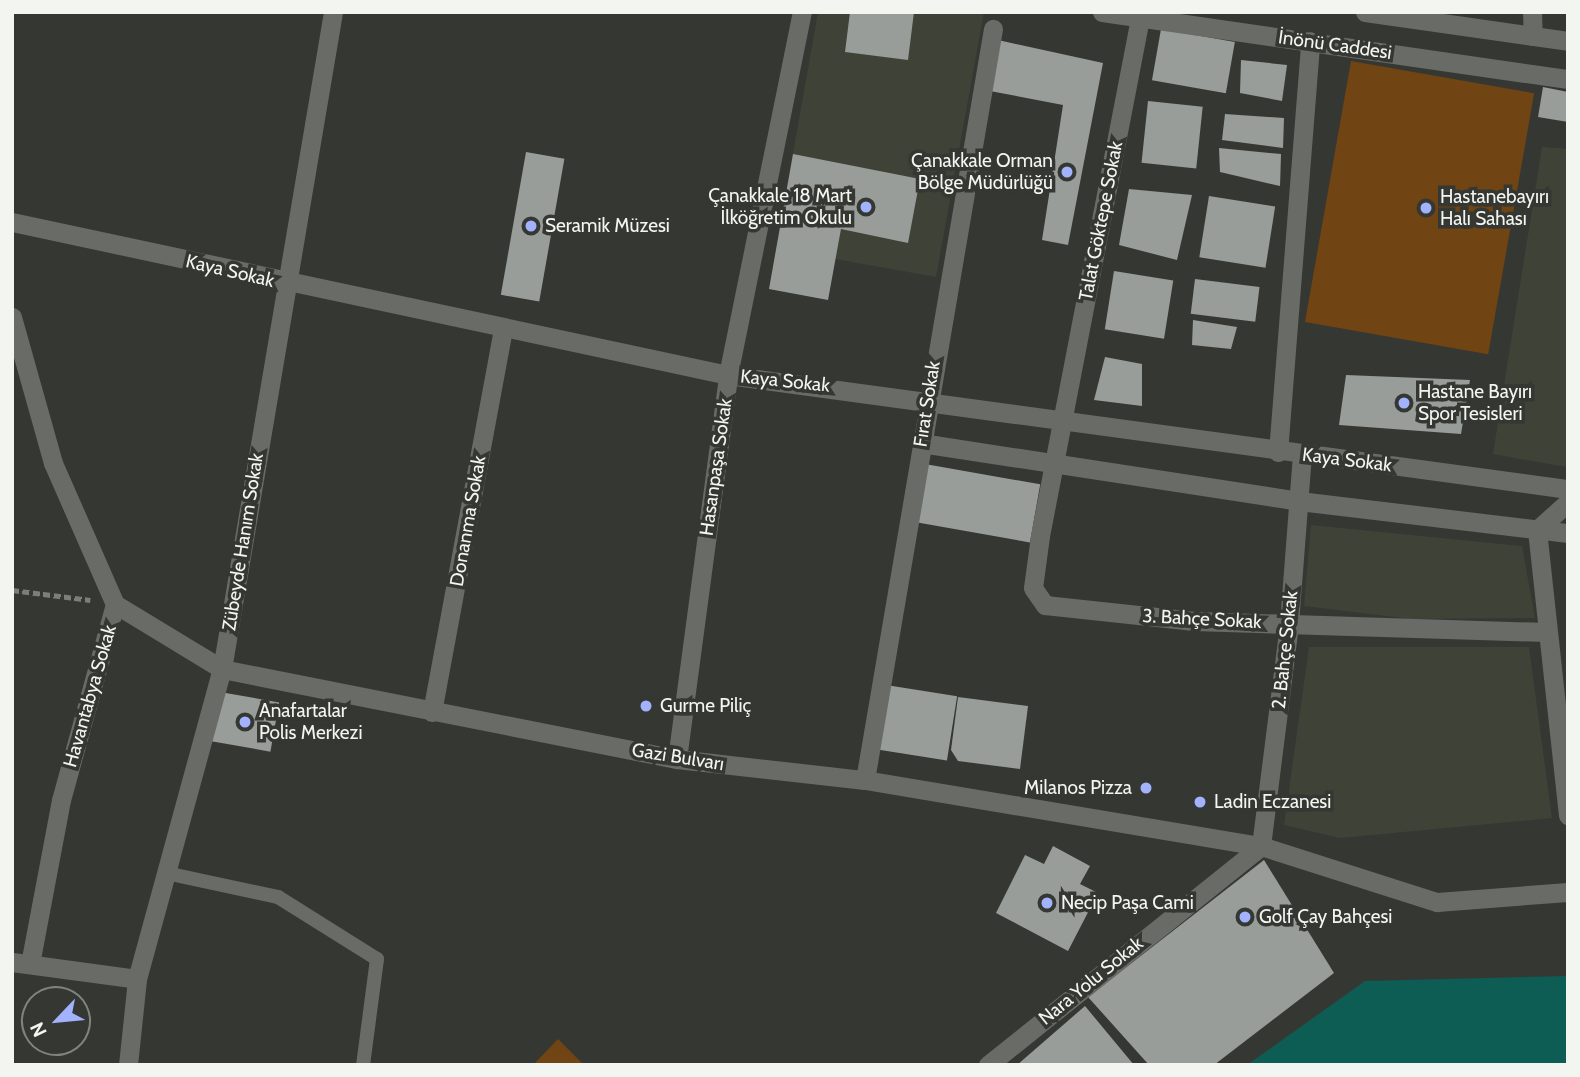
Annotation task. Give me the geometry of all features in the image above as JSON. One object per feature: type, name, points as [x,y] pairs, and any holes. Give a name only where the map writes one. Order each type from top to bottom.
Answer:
[{"type":"street","name":"Zübeyde Hanım Sokak","points":[[128,1065],[137,979],[222,669],[333,12]]},
{"type":"street","name":"Hasanpaşa Sokak","points":[[677,759],[728,374],[802,12]]},
{"type":"street","name":"İnönü Caddesi","points":[[1102,12],[1568,79]]},
{"type":"street","name":"İnönü Caddesi","points":[[1364,12],[1568,41]]},
{"type":"street","points":[[1532,12],[1533,36]]},
{"type":"street","name":"Talat Göktepe Sokak","points":[[1062,424],[1140,18]]},
{"type":"street","name":"Fırat Sokak","points":[[865,780],[928,397],[993,29]]},
{"type":"street","points":[[1278,452],[1310,41]]},
{"type":"street","name":"Kaya Sokak","points":[[12,222],[286,283],[436,310],[503,330],[728,374],[928,397],[1062,424],[1568,489]]},
{"type":"street","name":"Havantabya Sokak","points":[[12,317],[53,463],[115,604],[61,800],[21,963]]},
{"type":"street","name":"Donanma Sokak","points":[[432,712],[503,330]]},
{"type":"street","name":"3. Bahçe Sokak","points":[[1062,424],[1033,588],[1045,606],[1194,621],[1547,632]]},
{"type":"street","points":[[921,443],[1299,501],[1568,533]]},
{"type":"street","name":"2. Bahçe Sokak","points":[[1261,846],[1289,623],[1302,454]]},
{"type":"street","points":[[1537,530],[1568,502]]},
{"type":"street","points":[[1537,530],[1568,815]]},
{"type":"street","name":"Gazi Bulvarı","points":[[115,604],[222,669],[432,712],[677,759],[865,780],[1261,846],[1437,902],[1568,892]]},
{"type":"street","name":"Nara Yolu Sokak","points":[[988,1065],[1261,846]]},
{"type":"street","points":[[21,963],[137,979]]},
{"type":"lane","points":[[166,873],[278,897],[377,959],[363,1065]]},
{"type":"path","points":[[12,590],[115,604]]},
{"type":"shaded area","name":"Çanakkale 18 Mart İlköğretim Okulu","points":[[818,12],[984,12],[936,277],[835,259],[828,300],[769,289]]},
{"type":"shaded area","name":"Hastanebayırı Halı Sahası","points":[[1351,61],[1534,93],[1488,354],[1305,322]]},
{"type":"shaded area","points":[[1542,147],[1568,149],[1566,467],[1493,454]]},
{"type":"shaded area","points":[[1311,525],[1522,546],[1535,618],[1411,619],[1304,606]]},
{"type":"shaded area","points":[[1309,647],[1529,647],[1552,818],[1340,838],[1284,825]]},
{"type":"shaded area","points":[[558,1039],[584,1065],[533,1065]]},
{"type":"water","points":[[1568,976],[1568,1065],[1247,1065],[1365,981]]},
{"type":"building","points":[[850,12],[914,12],[908,60],[845,52]]},
{"type":"building","points":[[1161,29],[1235,42],[1226,93],[1152,80]]},
{"type":"building","name":"Çanakkale Orman Bölge Müdürlüğü","points":[[998,40],[1103,63],[1068,245],[1042,240],[1063,105],[990,91]]},
{"type":"building","points":[[1241,60],[1287,65],[1282,101],[1240,93]]},
{"type":"building","points":[[1543,87],[1568,92],[1568,122],[1538,117]]},
{"type":"building","points":[[1148,101],[1203,107],[1196,168],[1142,163]]},
{"type":"building","points":[[1225,114],[1284,118],[1283,148],[1222,140]]},
{"type":"building","points":[[1219,148],[1281,154],[1280,186],[1220,172]]},
{"type":"building","name":"Seramik Müzesi","points":[[526,152],[564,159],[539,302],[501,295]]},
{"type":"building","points":[[793,154],[920,179],[908,243],[841,229],[828,300],[769,289]]},
{"type":"building","points":[[1129,189],[1192,195],[1177,260],[1119,245]]},
{"type":"building","points":[[1209,196],[1275,206],[1265,268],[1199,257]]},
{"type":"building","points":[[1114,271],[1173,280],[1164,339],[1105,329]]},
{"type":"building","points":[[1195,279],[1260,287],[1255,322],[1191,314]]},
{"type":"building","points":[[1193,320],[1237,327],[1231,349],[1192,345]]},
{"type":"building","points":[[1105,357],[1142,364],[1142,406],[1094,400]]},
{"type":"building","name":"Hastane Bayırı Spor Tesisleri","points":[[1346,375],[1470,380],[1461,434],[1339,425]]},
{"type":"building","points":[[925,464],[1040,484],[1030,542],[915,522]]},
{"type":"building","points":[[886,685],[957,696],[947,760],[876,749]]},
{"type":"building","name":"Anafartalar Polis Merkezi","points":[[220,692],[279,702],[270,752],[211,741]]},
{"type":"building","points":[[958,697],[1028,706],[1020,769],[958,761],[951,750]]},
{"type":"building","name":"Necip Paşa Cami","points":[[1053,846],[1090,866],[1080,884],[1098,893],[1068,951],[996,913],[1025,855],[1044,864]]},
{"type":"building","name":"Golf Çay Bahçesi","points":[[1264,860],[1334,973],[1214,1065],[1149,1065],[1088,997]]},
{"type":"building","points":[[1085,1006],[1134,1065],[1017,1065]]},
{"type":"place","name":"Çanakkale Orman Bölge Müdürlüğü","points":[[1067,172]]},
{"type":"place","name":"Çanakkale 18 Mart İlköğretim Okulu","points":[[866,207]]},
{"type":"place","name":"Hastanebayırı Halı Sahası","points":[[1426,208]]},
{"type":"place","name":"Seramik Müzesi","points":[[531,226]]},
{"type":"place","name":"Hastane Bayırı Spor Tesisleri","points":[[1404,403]]},
{"type":"place","name":"Gurme Piliç","points":[[646,706]]},
{"type":"place","name":"Anafartalar Polis Merkezi","points":[[245,722]]},
{"type":"place","name":"Milanos Pizza","points":[[1146,788]]},
{"type":"place","name":"Ladin Eczanesi","points":[[1200,802]]},
{"type":"place","name":"Necip Paşa Cami","points":[[1047,903]]},
{"type":"place","name":"Golf Çay Bahçesi","points":[[1245,917]]}]
